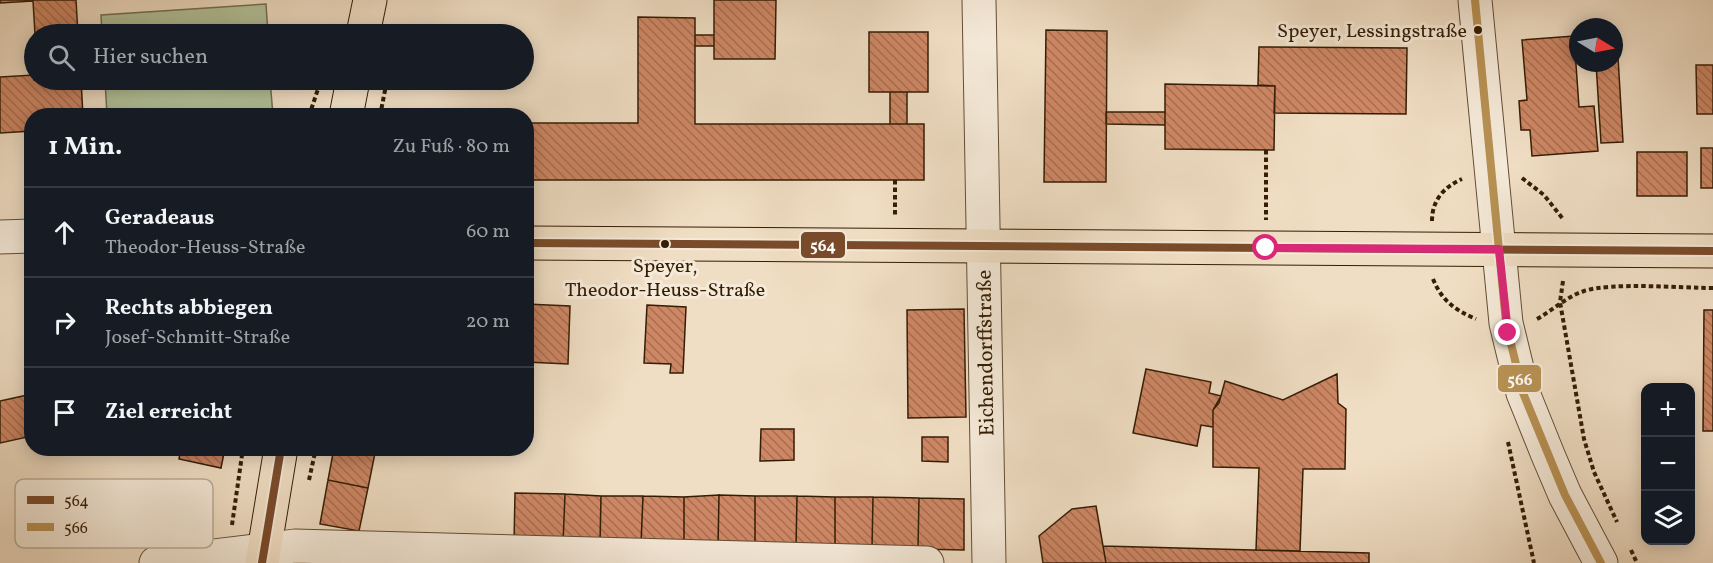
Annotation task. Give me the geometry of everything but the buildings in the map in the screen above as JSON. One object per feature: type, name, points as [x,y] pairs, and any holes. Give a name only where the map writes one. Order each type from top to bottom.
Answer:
[{"type":"main road","points":[[365,24],[370,0]]},
{"type":"main road","points":[[348,108],[351,90]]},
{"type":"main road","points":[[534,243],[1713,251]]},
{"type":"main road","points":[[263,557],[280,456]]},
{"type":"street","name":"Eichendorffstraße","points":[[979,0],[988,563]]},
{"type":"street","points":[[1475,0],[1506,323],[1523,393],[1565,495],[1602,563]]},
{"type":"street","points":[[0,237],[24,236]]},
{"type":"street","points":[[162,562],[227,555],[263,557],[304,546],[927,563]]},
{"type":"path","points":[[312,108],[318,90]]},
{"type":"path","points":[[382,108],[385,90]]},
{"type":"path","points":[[1266,150],[1266,220]]},
{"type":"path","points":[[1432,217],[1435,205],[1446,186],[1464,178]]},
{"type":"path","points":[[1522,178],[1544,195],[1563,218]]},
{"type":"path","points":[[1432,277],[1440,295],[1456,310],[1481,321]]},
{"type":"path","points":[[1618,526],[1594,472],[1584,439],[1560,302],[1585,290],[1623,287],[1713,288]]},
{"type":"path","points":[[227,555],[242,456]]},
{"type":"path","points":[[1626,542],[1638,563]]},
{"type":"green space","points":[[266,4],[267,24],[101,24],[101,15]]},
{"type":"green space","points":[[106,90],[271,90],[272,108],[107,108]]},
{"type":"transit line","name":"566","points":[[1475,0],[1506,323],[1523,393],[1565,495],[1601,563]]},
{"type":"transit line","name":"564","points":[[534,243],[1713,251]]},
{"type":"transit line","name":"564","points":[[262,563],[280,456]]},
{"type":"place","name":"Speyer, Lessingstraße","points":[[1478,30]]},
{"type":"place","name":"Speyer, Theodor-Heuss-Straße","points":[[665,244]]},
{"type":"route","points":[[1266,248],[1499,249],[1508,333]]}]
